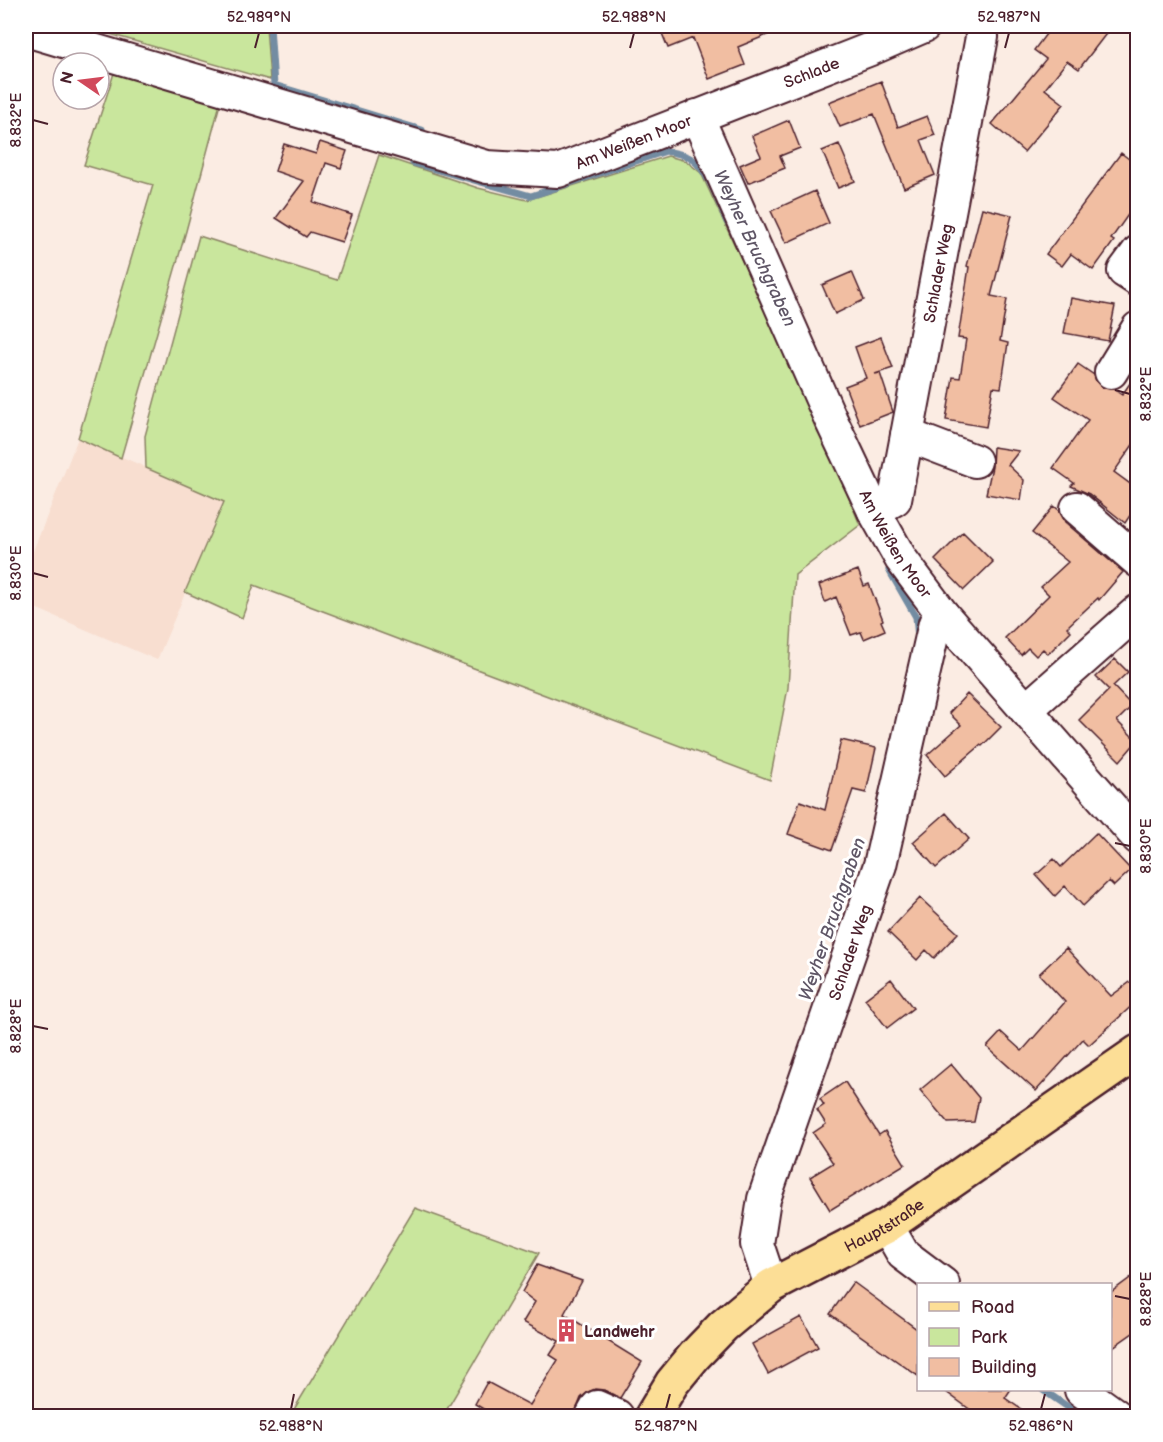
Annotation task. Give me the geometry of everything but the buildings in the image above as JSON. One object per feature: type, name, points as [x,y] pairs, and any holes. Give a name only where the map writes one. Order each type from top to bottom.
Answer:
[{"type":"main road","name":"Hauptstraße","points":[[652,1416],[672,1383],[695,1354],[723,1326],[771,1286],[887,1226],[1137,1052]]},
{"type":"street","name":"Schlade","points":[[697,116],[869,37],[924,26]]},
{"type":"street","name":"Schlader Weg","points":[[874,511],[895,499],[982,37],[981,26]]},
{"type":"street","name":"Am Weißen Moor","points":[[26,30],[487,167],[558,171],[697,116],[831,420],[874,511],[901,560],[943,615],[1137,838]]},
{"type":"street","points":[[1137,252],[1124,271],[1137,280]]},
{"type":"street","points":[[1111,372],[1137,328]]},
{"type":"street","points":[[907,435],[975,461]]},
{"type":"street","points":[[1077,508],[1137,561]]},
{"type":"street","points":[[1026,710],[1137,611]]},
{"type":"street","name":"Schlader Weg","points":[[771,1286],[758,1244],[764,1199],[880,865],[935,623],[943,615]]},
{"type":"street","points":[[887,1226],[903,1254],[942,1283]]},
{"type":"street","points":[[1084,1391],[1118,1416]]},
{"type":"street","points":[[592,1416],[597,1407],[617,1416]]},
{"type":"shaded area","points":[[78,438],[224,501],[157,660],[26,604],[26,569]]},
{"type":"green space","points":[[82,26],[266,26],[270,80]]},
{"type":"green space","points":[[116,67],[221,100],[121,458],[78,438],[153,185],[84,165],[102,111],[111,111],[111,82]]},
{"type":"green space","points":[[379,155],[478,188],[527,200],[668,156],[686,161],[701,173],[820,428],[860,525],[795,575],[788,688],[770,780],[254,585],[242,618],[185,592],[224,502],[146,468],[145,436],[199,236],[337,280]]},
{"type":"green space","points":[[415,1208],[539,1253],[443,1416],[290,1416]]},
{"type":"waterway","name":"Weyher Bruchgraben","points":[[270,26],[274,85],[422,130]]},
{"type":"waterway","name":"Weyher Bruchgraben","points":[[413,163],[531,196],[666,151],[687,156],[699,165],[713,189],[727,222]]},
{"type":"waterway","name":"Weyher Bruchgraben","points":[[889,570],[916,617],[918,638]]},
{"type":"waterway","name":"Weyher Bruchgraben","points":[[1044,1391],[1081,1416]]},
{"type":"place","name":"Landwehr","points":[[566,1331]]}]
